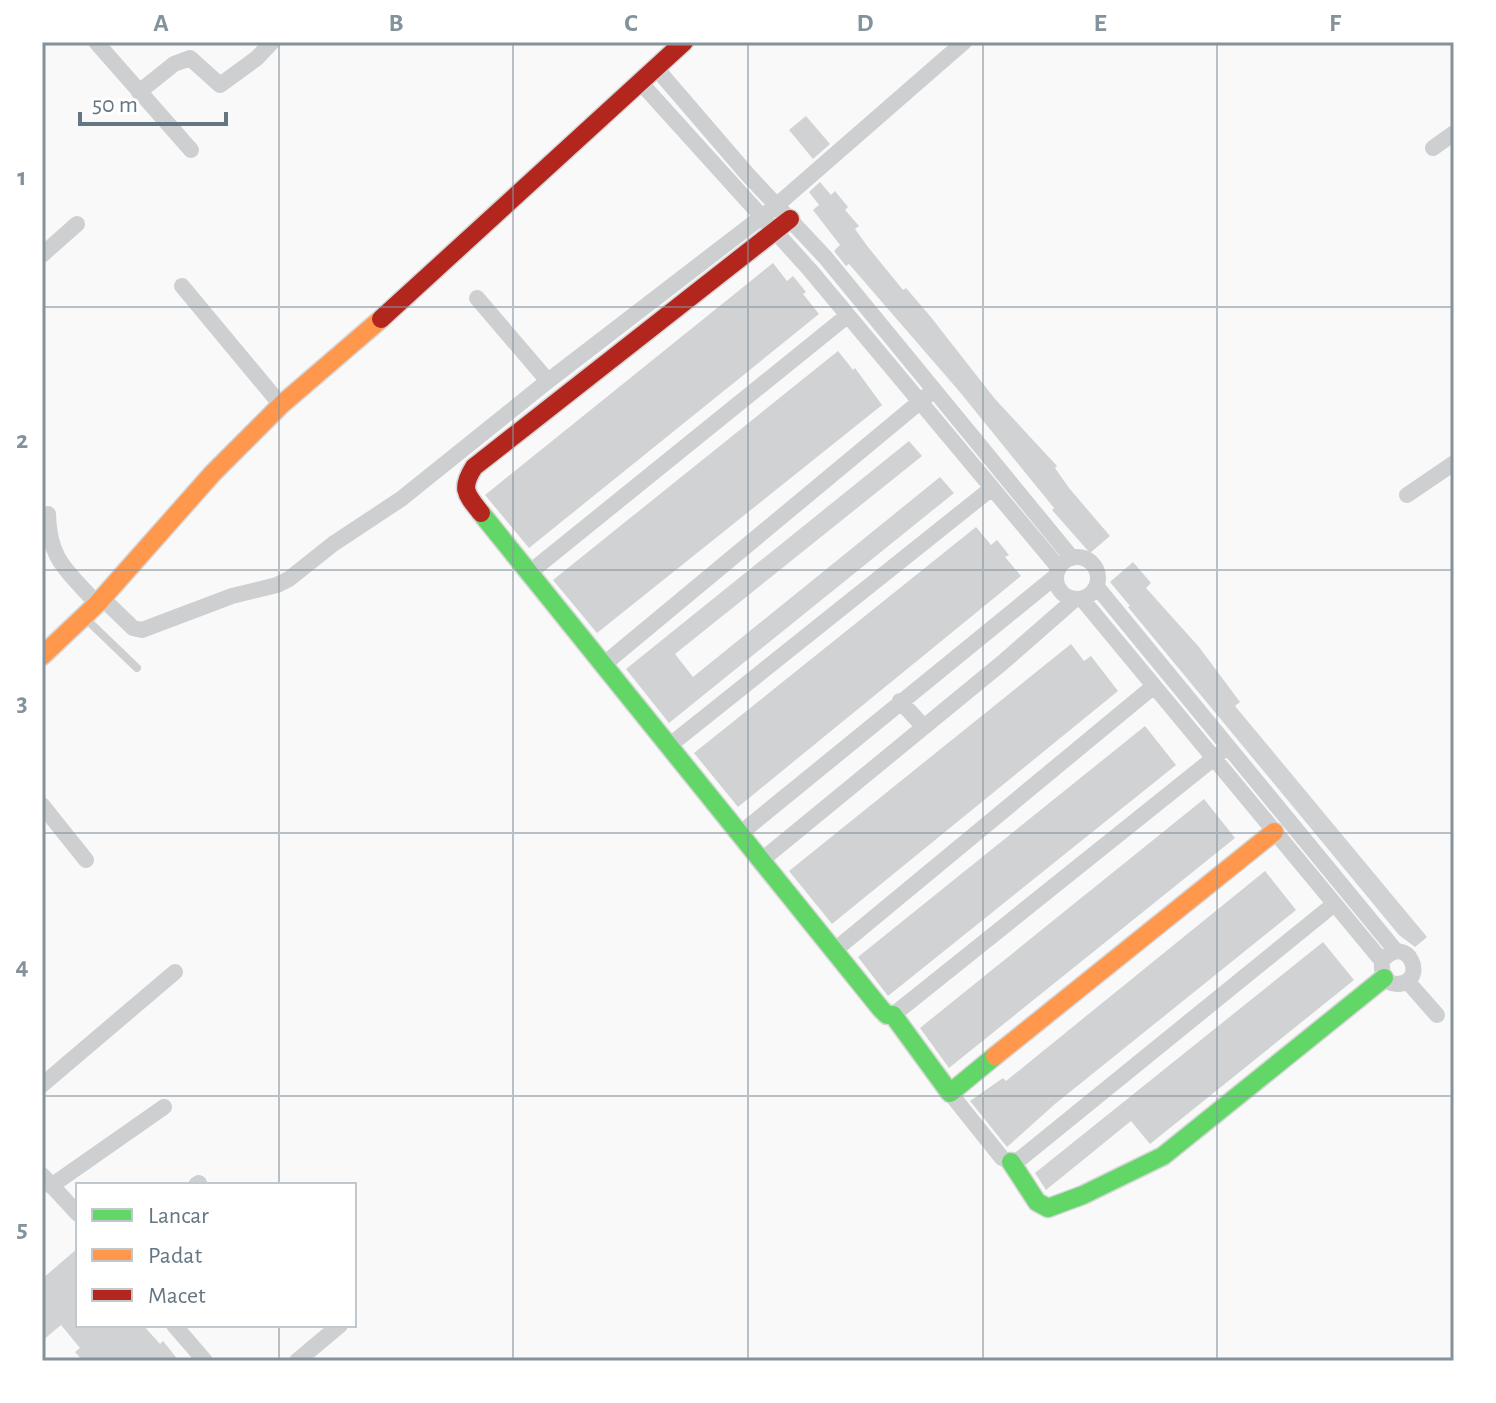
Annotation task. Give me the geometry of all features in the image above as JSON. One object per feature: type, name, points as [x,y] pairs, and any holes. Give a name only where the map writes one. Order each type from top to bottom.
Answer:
[{"type":"street","points":[[96,42],[191,150]]},
{"type":"street","points":[[139,92],[174,64],[190,58],[220,85],[257,58],[272,42]]},
{"type":"street","points":[[42,656],[95,606],[213,473],[281,405],[405,297],[684,42]]},
{"type":"street","points":[[48,514],[48,539],[52,550],[95,606],[133,628],[142,630],[232,596],[289,579],[333,544],[401,499],[548,381],[761,218],[964,42]]},
{"type":"street","points":[[656,68],[936,389],[1063,567],[1061,591],[1078,599],[1154,686],[1333,905],[1387,964]]},
{"type":"street","points":[[640,82],[810,270],[992,488],[1063,567]]},
{"type":"street","points":[[679,123],[693,110]]},
{"type":"street","points":[[1433,148],[1454,133]]},
{"type":"street","points":[[734,187],[748,175]]},
{"type":"street","points":[[790,219],[474,467],[466,480],[467,495],[887,1015],[893,1015],[1229,746]]},
{"type":"street","points":[[42,255],[77,224]]},
{"type":"street","points":[[182,286],[281,405]]},
{"type":"street","points":[[477,298],[548,381]]},
{"type":"street","points":[[529,573],[847,316]]},
{"type":"street","points":[[603,665],[936,389]]},
{"type":"street","points":[[1407,495],[1454,463]]},
{"type":"street","points":[[670,745],[992,488]]},
{"type":"street","points":[[742,832],[1063,567],[1090,561],[1099,578],[1097,587],[1078,599],[763,859]]},
{"type":"street","points":[[893,1015],[1002,1158],[1011,1162],[1037,1202],[1048,1208],[1136,1171],[1163,1156],[1387,964],[1404,953],[1411,958],[1413,974],[1407,981],[1391,983],[1387,964],[1229,746],[1097,587]]},
{"type":"street","points":[[835,950],[1154,686]]},
{"type":"street","points":[[900,701],[923,726]]},
{"type":"street","points":[[42,805],[86,860]]},
{"type":"street","points":[[950,1093],[1274,832]]},
{"type":"street","points":[[1011,1162],[1038,1146],[1333,905]]},
{"type":"street","points":[[42,1085],[175,972]]},
{"type":"street","points":[[1407,981],[1437,1015]]},
{"type":"street","points":[[76,1212],[47,1180],[164,1107]]},
{"type":"street","points":[[176,1327],[205,1361]]},
{"type":"street","points":[[297,1361],[338,1327]]},
{"type":"lane","points":[[95,606],[137,668]]},
{"type":"building","points":[[806,116],[830,144],[813,159],[789,130]]},
{"type":"building","points":[[820,182],[831,195],[835,191],[848,207],[845,210],[859,226],[855,229],[868,247],[903,290],[906,288],[930,316],[995,399],[1057,466],[1055,468],[1069,488],[1110,536],[1090,553],[1052,510],[1054,508],[959,391],[849,264],[846,266],[834,251],[840,245],[813,210],[819,205],[809,192]]},
{"type":"building","points":[[773,263],[787,281],[793,276],[819,314],[529,548],[485,495]]},
{"type":"building","points":[[838,351],[853,370],[855,368],[882,405],[597,633],[553,580]]},
{"type":"building","points":[[909,441],[922,456],[675,654],[693,677],[940,477],[954,493],[669,723],[626,669]]},
{"type":"building","points":[[976,527],[991,545],[997,540],[1009,555],[1005,557],[1021,576],[738,807],[694,753]]},
{"type":"building","points":[[1133,562],[1151,583],[1146,588],[1199,647],[1240,702],[1235,706],[1427,937],[1415,947],[1399,935],[1128,607],[1110,582]]},
{"type":"building","points":[[1071,644],[1084,661],[1091,656],[1118,691],[832,924],[789,871]]},
{"type":"building","points":[[1145,726],[1176,765],[888,996],[858,957]]},
{"type":"building","points":[[1204,799],[1235,838],[949,1068],[920,1028]]},
{"type":"building","points":[[1265,871],[1296,910],[1055,1104],[1007,1147],[970,1101],[1003,1078],[1006,1081]]},
{"type":"building","points":[[1323,942],[1354,980],[1150,1144],[1131,1121],[1046,1190],[1035,1173]]},
{"type":"building","points":[[76,1250],[76,1327],[145,1327],[160,1344],[163,1341],[179,1361],[83,1361],[75,1352],[80,1348],[61,1325],[42,1341],[42,1279]]},
{"type":"traffic: fast","points":[[481,513],[881,1009],[887,1015],[893,1015],[950,1093],[995,1056]]},
{"type":"traffic: fast","points":[[1011,1162],[1037,1202],[1048,1208],[1083,1195],[1163,1156],[1384,978]]},
{"type":"traffic: slow","points":[[42,656],[97,604],[213,473],[281,405],[381,319]]},
{"type":"traffic: slow","points":[[995,1056],[1274,832]]},
{"type":"traffic: jam","points":[[381,319],[684,42]]},
{"type":"traffic: jam","points":[[481,513],[466,486],[474,467],[790,219]]}]
